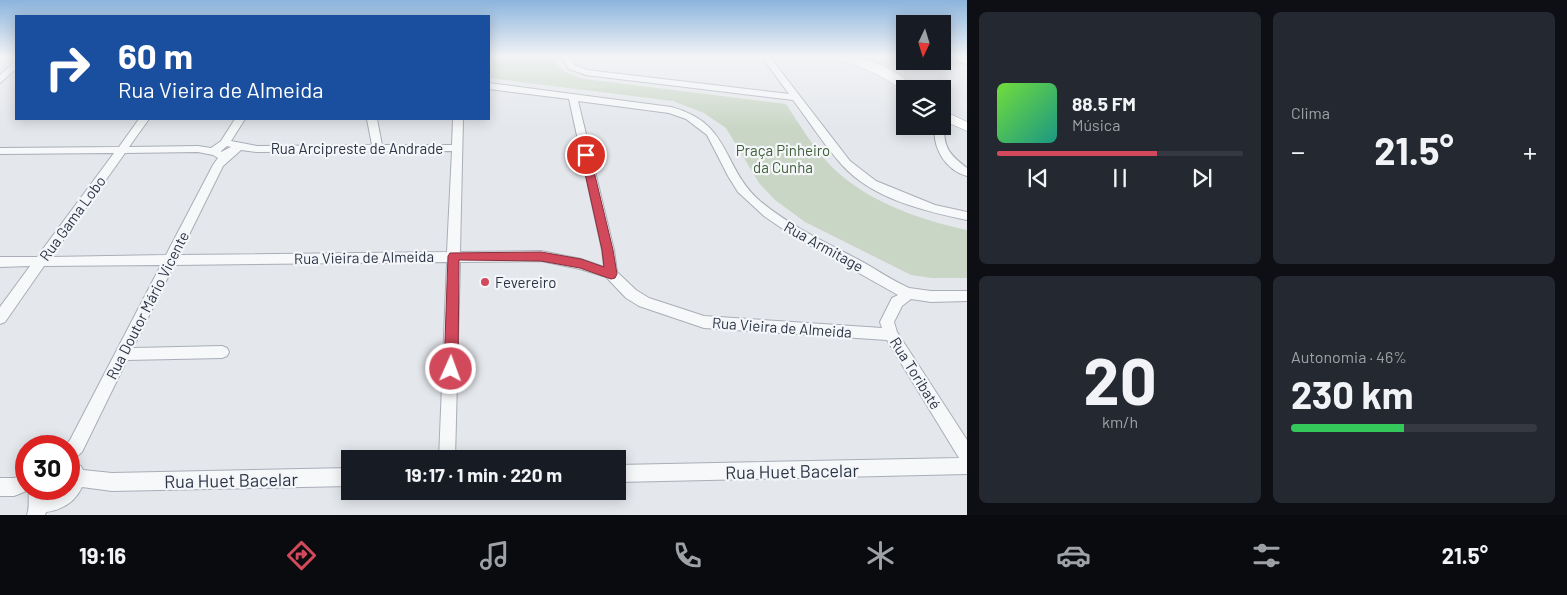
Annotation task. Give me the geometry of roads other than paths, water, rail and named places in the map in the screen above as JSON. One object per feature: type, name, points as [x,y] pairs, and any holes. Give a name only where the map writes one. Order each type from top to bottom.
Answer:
[{"type":"main road","points":[[951,121],[967,127]]},
{"type":"street","points":[[653,80],[795,97]]},
{"type":"street","points":[[783,80],[846,163],[872,184],[933,209],[967,216]]},
{"type":"street","name":"Rua Armitage","points":[[490,86],[671,110],[697,120],[716,139],[742,188],[760,207],[812,243],[909,294],[967,296]]},
{"type":"street","points":[[573,98],[608,250],[611,274]]},
{"type":"street","name":"Rua Gama Lobo","points":[[0,318],[143,120]]},
{"type":"street","name":"Rua Doutor Mário Vicente","points":[[80,436],[171,260],[240,120]]},
{"type":"street","points":[[372,120],[377,148]]},
{"type":"street","points":[[447,450],[458,120]]},
{"type":"street","points":[[938,135],[941,150],[967,173]]},
{"type":"street","name":"Rua Arcipreste de Andrade","points":[[0,152],[458,148]]},
{"type":"street","name":"Rua Vieira de Almeida","points":[[0,262],[541,256],[581,264],[611,274],[631,294],[644,302],[704,322],[891,334]]},
{"type":"street","name":"Rua Toribaté","points":[[909,294],[897,302],[887,322],[891,334],[967,455]]},
{"type":"street","points":[[122,354],[222,352]]},
{"type":"street","name":"Rua Huet Bacelar","points":[[626,474],[967,466]]},
{"type":"street","name":"Rua Huet Bacelar","points":[[80,486],[112,482],[341,477]]},
{"type":"place","name":"Fevereiro","points":[[485,282]]},
{"type":"park label","name":"Praça Pinheiro da Cunha","points":[[783,158]]}]
